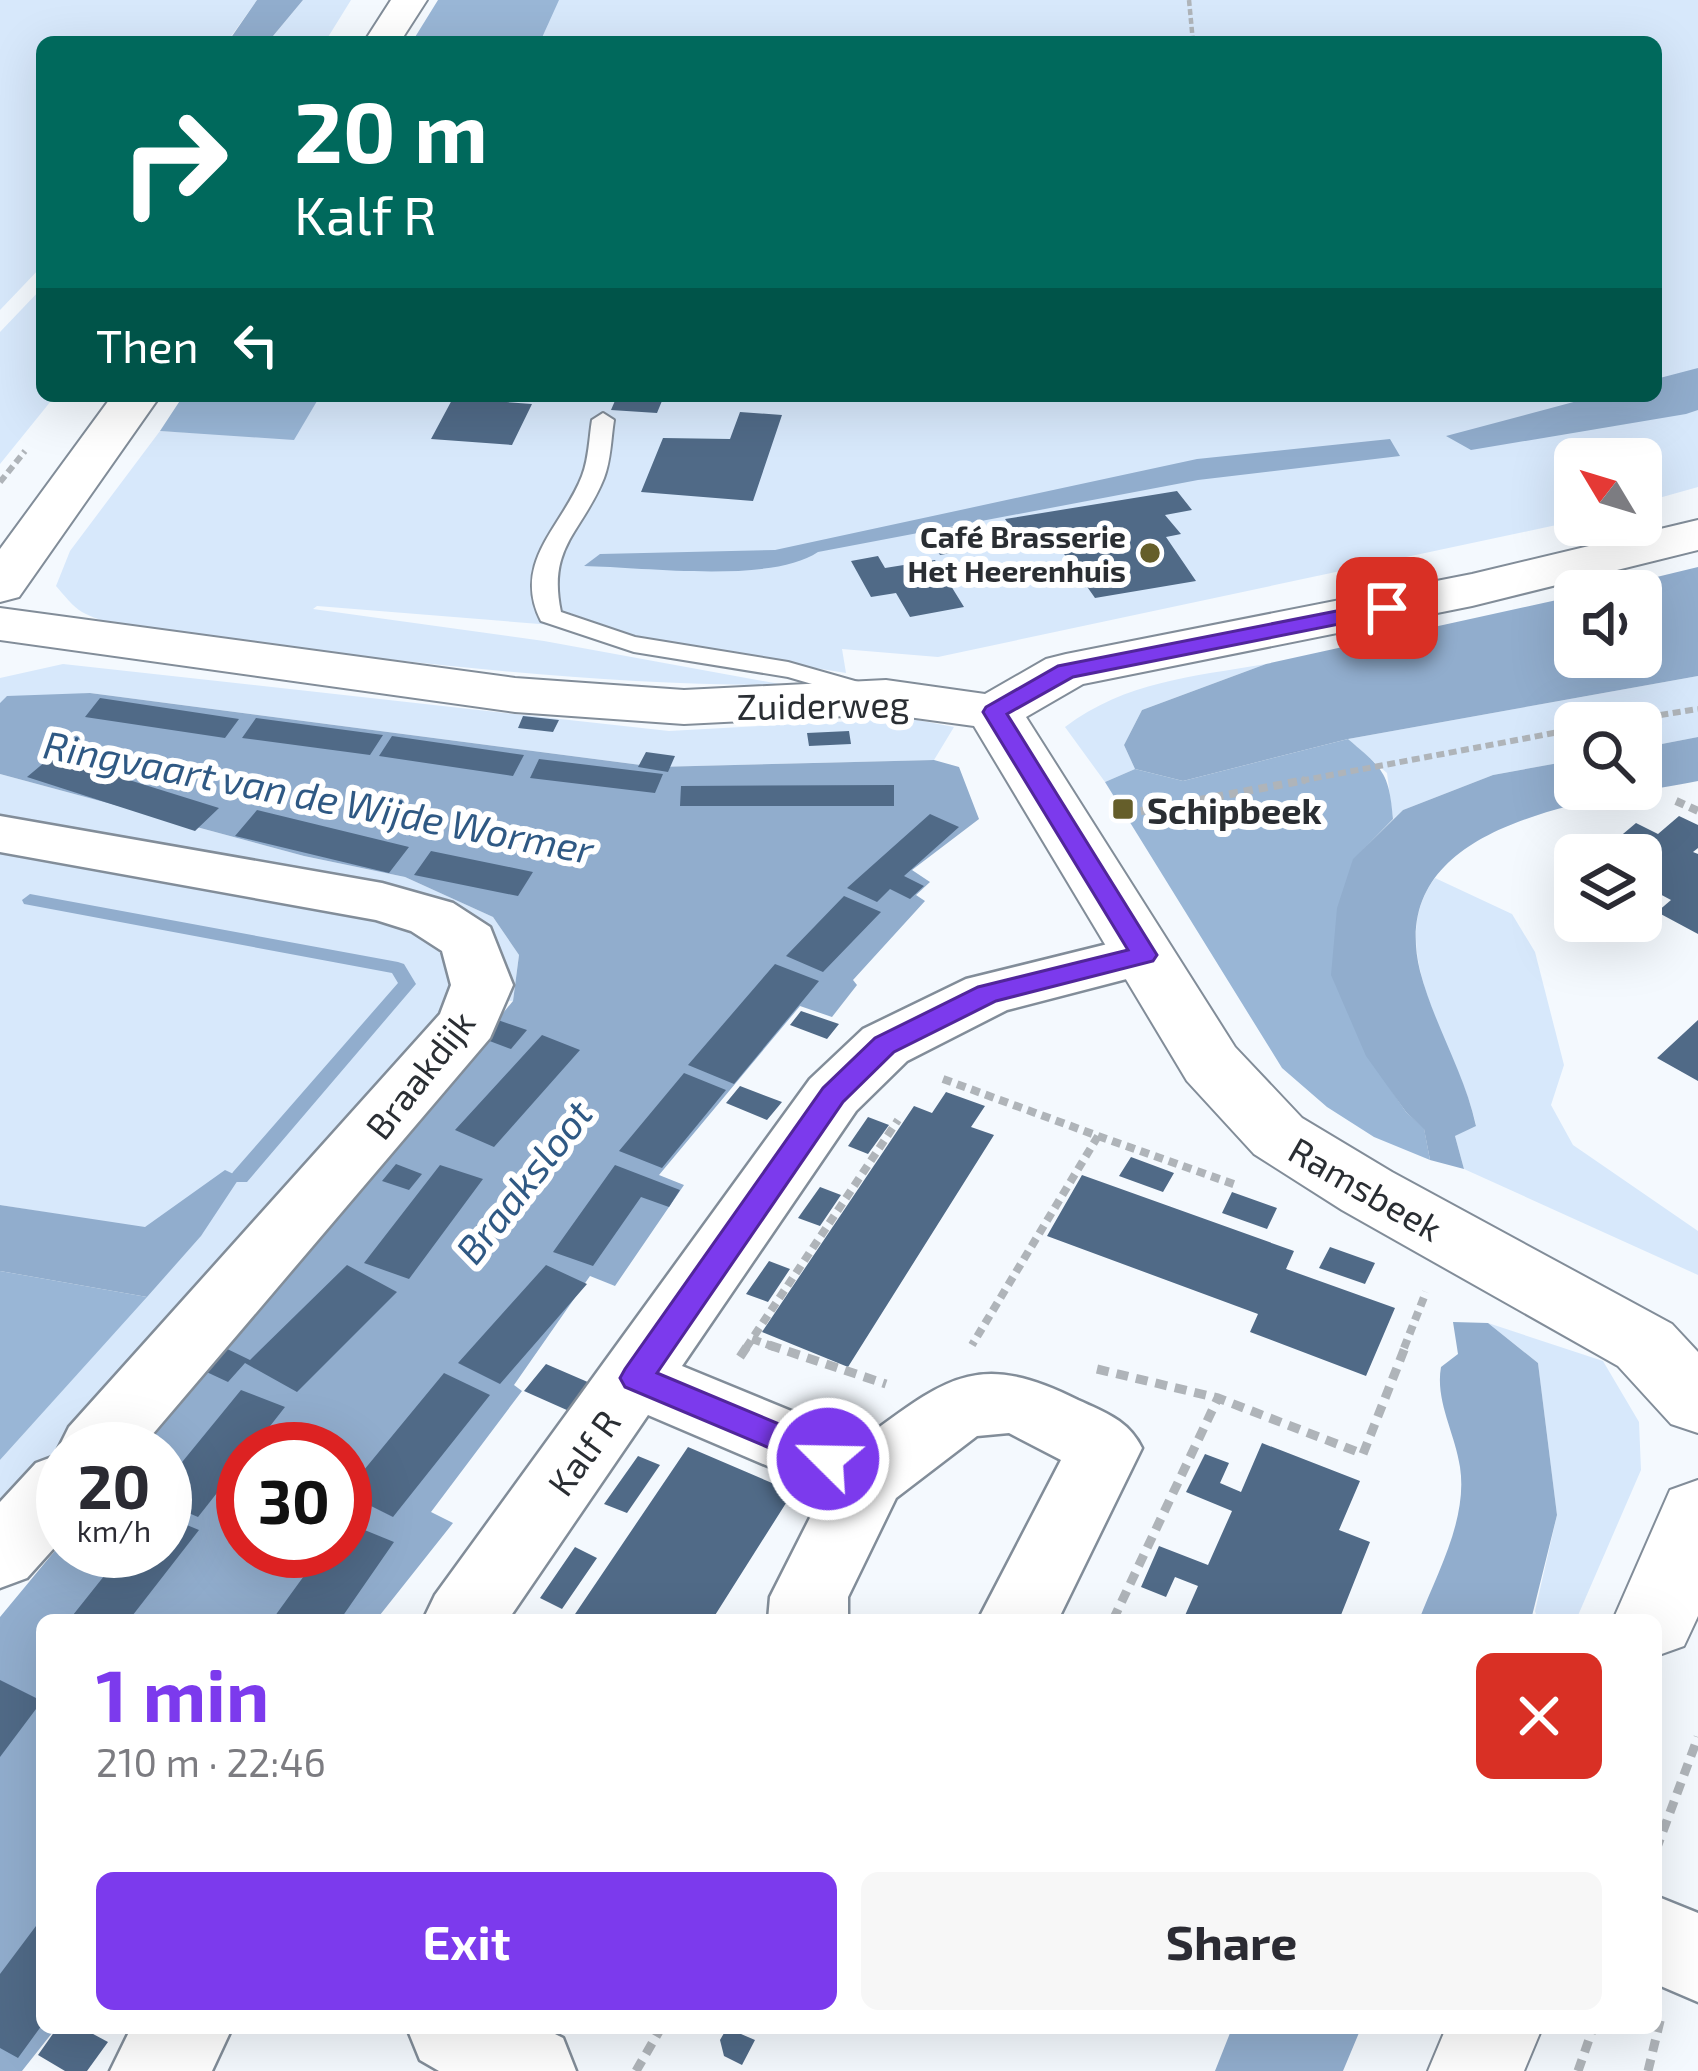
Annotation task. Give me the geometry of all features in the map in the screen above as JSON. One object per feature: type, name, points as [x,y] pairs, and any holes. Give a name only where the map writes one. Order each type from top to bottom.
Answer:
[{"type":"main road","points":[[386,36],[409,0]]},
{"type":"main road","points":[[0,586],[132,402]]},
{"type":"main road","points":[[994,712],[1066,671],[1472,590],[1698,535]]},
{"type":"main road","name":"Zuiderweg","points":[[0,624],[515,695],[684,707],[886,697],[994,712]]},
{"type":"main road","name":"Ramsbeek","points":[[994,712],[1211,1064],[1278,1136],[1367,1191],[1645,1345],[1698,1402]]},
{"type":"main road","points":[[1657,1614],[1698,1514]]},
{"type":"main road","points":[[1476,2071],[1491,2034]]},
{"type":"street","name":"Braakdijk","points":[[0,834],[382,902],[433,917],[469,940],[482,985],[468,1023],[119,1422]]},
{"type":"street","name":"Kalf R","points":[[467,1614],[833,1095],[907,1060],[988,994],[1144,955]]},
{"type":"street","points":[[808,1614],[809,1597],[869,1476],[966,1374],[1106,1448],[1021,1614]]},
{"type":"street","points":[[636,1378],[869,1476]]},
{"type":"street","points":[[0,1555],[36,1515]]},
{"type":"street","points":[[1662,1942],[1698,1958]]},
{"type":"street","points":[[156,2071],[183,2034]]},
{"type":"street","points":[[463,2034],[530,2071]]},
{"type":"lane","points":[[602,420],[594,476],[544,557],[541,583],[550,616],[597,638],[664,654],[778,667],[886,697]]},
{"type":"path","points":[[1189,0],[1192,36]]},
{"type":"path","points":[[1662,715],[1698,709]]},
{"type":"path","points":[[1066,826],[1554,733]]},
{"type":"path","points":[[1676,800],[1698,811]]},
{"type":"path","points":[[706,1407],[752,1339],[907,1060],[1248,1190]]},
{"type":"path","points":[[966,1374],[1098,1136]]},
{"type":"path","points":[[1084,1366],[1218,1398],[1363,1454],[1431,1280]]},
{"type":"path","points":[[752,1339],[966,1374]]},
{"type":"path","points":[[966,1374],[995,1345]]},
{"type":"path","points":[[1115,1614],[1218,1398]]},
{"type":"path","points":[[1662,1834],[1698,1737]]},
{"type":"path","points":[[636,2071],[658,2034]]},
{"type":"path","points":[[1578,2071],[1591,2034]]},
{"type":"shaded area","points":[[0,0],[257,0],[231,36],[36,36],[36,272],[0,310]]},
{"type":"shaded area","points":[[303,0],[351,0],[329,36],[273,36]]},
{"type":"shaded area","points":[[438,0],[559,0],[543,36],[416,36]]},
{"type":"shaded area","points":[[460,0],[1698,0],[1698,487],[1662,497],[1662,438],[1554,438],[1554,525],[938,657],[842,649],[846,673],[647,641],[615,630],[313,609],[544,641],[785,685],[592,678],[174,635],[99,620],[82,612],[56,586],[70,551],[160,431],[198,433],[216,402],[1662,402],[1662,36],[438,36]]},
{"type":"shaded area","points":[[36,294],[36,402],[50,402],[0,464],[0,332]]},
{"type":"shaded area","points":[[179,402],[316,402],[294,440],[160,431]]},
{"type":"shaded area","points":[[63,664],[669,731],[907,718],[954,727],[934,760],[656,767],[90,693],[0,703],[0,678]]},
{"type":"shaded area","points":[[1266,664],[1142,710],[1124,745],[1135,769],[1105,782],[1065,727],[1136,690]]},
{"type":"shaded area","points":[[1698,676],[1698,737],[1662,744],[1662,702],[1554,702],[1554,764],[1493,775],[1403,810],[1393,819],[1387,773],[1348,739]]},
{"type":"shaded area","points":[[1348,739],[1377,765],[1389,791],[1393,819],[1353,860],[1389,1087],[1424,1128],[1430,1160],[1374,1137],[1327,1107],[1282,1068],[1105,782],[1135,769],[1183,781]]},
{"type":"shaded area","points":[[0,774],[304,856],[405,877],[493,917],[519,955],[513,1001],[499,1000],[481,935],[0,822]]},
{"type":"shaded area","points":[[0,848],[395,917],[454,956],[457,1010],[87,1422],[36,1422],[36,1495],[0,1535],[0,1460],[200,1237],[0,1205]]},
{"type":"shaded area","points":[[1435,878],[1512,914],[1535,952],[1564,1065],[1551,1105],[1573,1145],[1698,1231],[1698,1275],[1464,1169],[1455,1136],[1476,1125],[1429,1000],[1416,936],[1420,906]]},
{"type":"shaded area","points":[[0,1271],[147,1297],[0,1460]]},
{"type":"shaded area","points":[[1488,1323],[1603,1361],[1639,1422],[1641,1470],[1579,1614],[1535,1611],[1557,1515],[1538,1363]]},
{"type":"water","points":[[257,0],[303,0],[273,36],[232,36]]},
{"type":"water","points":[[1698,368],[1698,410],[1471,450],[1446,436],[1574,402],[1662,402],[1662,377]]},
{"type":"water","points":[[1390,439],[1400,456],[1198,480],[818,552],[770,568],[706,571],[584,566],[600,554],[775,550],[1197,459]]},
{"type":"water","points":[[1698,567],[1698,676],[1348,739],[1183,781],[1135,769],[1124,745],[1142,710],[1266,664],[1554,601],[1554,678],[1662,678],[1662,576]]},
{"type":"water","points":[[90,693],[656,767],[934,760],[959,767],[979,819],[912,870],[930,882],[916,895],[925,901],[853,980],[857,985],[832,1017],[800,1006],[659,1175],[684,1185],[615,1286],[590,1276],[514,1385],[522,1391],[431,1512],[453,1523],[381,1614],[36,1614],[36,2034],[51,2034],[22,2071],[0,2071],[0,1617],[36,1574],[36,1578],[192,1578],[192,1422],[162,1422],[513,1001],[519,955],[493,917],[405,877],[304,856],[0,774],[0,703],[7,696]]},
{"type":"water","points":[[1698,737],[1698,781],[1662,788],[1662,744]]},
{"type":"water","points":[[1554,764],[1555,810],[1506,826],[1465,849],[1433,880],[1417,920],[1420,971],[1476,1126],[1455,1136],[1464,1169],[1430,1160],[1424,1129],[1366,1056],[1331,975],[1337,908],[1353,859],[1403,810],[1493,775]]},
{"type":"water","points":[[225,1170],[240,1177],[201,1236],[147,1297],[0,1271],[0,1205],[145,1227]]},
{"type":"water","points":[[1453,1322],[1488,1323],[1538,1363],[1557,1515],[1532,1614],[1421,1614],[1460,1506],[1458,1454],[1440,1380],[1441,1367],[1458,1354]]},
{"type":"water","points":[[1230,2034],[1358,2034],[1343,2071],[1215,2071]]},
{"type":"building","points":[[451,402],[532,404],[512,445],[431,439]]},
{"type":"building","points":[[614,402],[662,402],[657,413],[611,410]]},
{"type":"building","points":[[740,412],[782,415],[753,501],[641,492],[663,438],[730,439]]},
{"type":"building","points":[[1177,491],[1192,510],[1165,515],[1181,534],[1166,537],[1196,581],[1095,598],[1050,534],[1019,539],[1005,519]]},
{"type":"building","points":[[953,527],[968,550],[940,555],[926,532]]},
{"type":"building","points":[[878,556],[885,568],[935,560],[964,607],[910,617],[896,593],[871,597],[851,561]]},
{"type":"building","points":[[100,698],[239,719],[225,738],[85,717]]},
{"type":"building","points":[[523,716],[559,720],[553,732],[518,728]]},
{"type":"building","points":[[256,718],[383,735],[370,755],[242,738]]},
{"type":"building","points":[[849,731],[851,744],[809,746],[807,733]]},
{"type":"building","points":[[392,736],[524,755],[513,776],[379,756]]},
{"type":"building","points":[[646,752],[675,756],[668,772],[638,767]]},
{"type":"building","points":[[52,756],[219,808],[195,831],[27,777]]},
{"type":"building","points":[[539,759],[663,774],[655,793],[530,778]]},
{"type":"building","points":[[894,785],[894,806],[680,806],[681,786]]},
{"type":"building","points":[[257,810],[409,847],[389,873],[235,836]]},
{"type":"building","points":[[930,814],[959,827],[904,876],[924,886],[910,899],[890,889],[877,902],[847,888]]},
{"type":"building","points":[[1679,816],[1698,825],[1698,848],[1693,852],[1698,854],[1698,934],[1662,915],[1662,908],[1671,900],[1662,895],[1662,834],[1658,834]]},
{"type":"building","points":[[1636,823],[1658,834],[1623,834]]},
{"type":"building","points":[[431,851],[533,872],[518,896],[414,875]]},
{"type":"building","points":[[844,896],[881,912],[823,972],[786,956]]},
{"type":"building","points":[[775,964],[819,981],[734,1084],[688,1065]]},
{"type":"building","points":[[801,1011],[839,1024],[827,1039],[790,1025]]},
{"type":"building","points":[[495,1019],[527,1030],[511,1049],[479,1037]]},
{"type":"building","points":[[1698,1020],[1698,1081],[1657,1058]]},
{"type":"building","points":[[542,1035],[580,1050],[494,1147],[455,1130]]},
{"type":"building","points":[[684,1073],[726,1090],[662,1168],[619,1151]]},
{"type":"building","points":[[740,1086],[782,1102],[767,1120],[726,1103]]},
{"type":"building","points":[[946,1092],[985,1106],[971,1127],[994,1135],[848,1367],[762,1332],[914,1106],[932,1113]]},
{"type":"building","points":[[868,1117],[889,1125],[868,1154],[848,1146]]},
{"type":"building","points":[[1131,1157],[1174,1173],[1163,1192],[1119,1176]]},
{"type":"building","points":[[396,1164],[422,1174],[409,1190],[382,1181]]},
{"type":"building","points":[[440,1165],[483,1179],[409,1279],[364,1263]]},
{"type":"building","points":[[615,1165],[680,1190],[669,1207],[641,1197],[593,1266],[553,1252]]},
{"type":"building","points":[[1082,1175],[1294,1251],[1286,1269],[1395,1308],[1366,1376],[1250,1332],[1258,1314],[1047,1236]]},
{"type":"building","points":[[820,1187],[841,1195],[820,1226],[798,1218]]},
{"type":"building","points":[[1232,1192],[1277,1208],[1267,1229],[1222,1213]]},
{"type":"building","points":[[1330,1247],[1375,1263],[1365,1284],[1319,1268]]},
{"type":"building","points":[[769,1261],[790,1269],[768,1302],[746,1294]]},
{"type":"building","points":[[347,1265],[397,1292],[297,1392],[245,1363],[228,1382],[198,1368],[219,1345],[250,1360]]},
{"type":"building","points":[[546,1265],[587,1284],[500,1384],[458,1363]]},
{"type":"building","points":[[546,1364],[590,1383],[569,1411],[524,1391]]},
{"type":"building","points":[[444,1373],[490,1395],[393,1517],[372,1506],[372,1460]]},
{"type":"building","points":[[241,1390],[285,1407],[273,1422],[216,1422],[216,1494],[198,1517],[192,1514],[192,1450]]},
{"type":"building","points":[[1262,1443],[1360,1481],[1339,1530],[1370,1542],[1341,1614],[1186,1614],[1198,1586],[1175,1577],[1166,1597],[1141,1587],[1159,1546],[1208,1565],[1232,1511],[1186,1492],[1205,1454],[1229,1463],[1220,1483],[1241,1492]]},
{"type":"building","points":[[688,1447],[793,1492],[716,1614],[575,1614]]},
{"type":"building","points":[[638,1456],[660,1465],[627,1513],[604,1504]]},
{"type":"building","points":[[372,1533],[394,1542],[372,1574]]},
{"type":"building","points":[[575,1547],[597,1558],[562,1609],[540,1598]]},
{"type":"building","points":[[102,1578],[162,1578],[134,1614],[74,1614]]},
{"type":"building","points":[[302,1578],[369,1578],[344,1614],[276,1614]]},
{"type":"building","points":[[0,1680],[36,1698],[36,1709],[0,1757]]},
{"type":"building","points":[[36,1926],[36,2033],[18,2058],[0,2048],[0,1974]]},
{"type":"building","points":[[53,2034],[93,2034],[108,2042],[87,2071],[65,2071],[38,2055]]},
{"type":"building","points":[[724,2034],[741,2034],[755,2040],[742,2065],[724,2056],[720,2040]]},
{"type":"waterway","points":[[30,900],[398,968],[407,984],[240,1177]]},
{"type":"place","name":"Café Brasserie Het Heerenhuis","points":[[1150,553]]},
{"type":"place","name":"Schipbeek","points":[[1123,809]]},
{"type":"route","points":[[828,1459],[636,1378],[833,1095],[885,1045],[988,994],[1144,955],[994,712],[1066,671],[1387,608]]},
{"type":"water label","name":"Ringvaart van de Wijde Wormer","points":[[319,796]]},
{"type":"water label","name":"Braaksloot","points":[[523,1181]]}]
